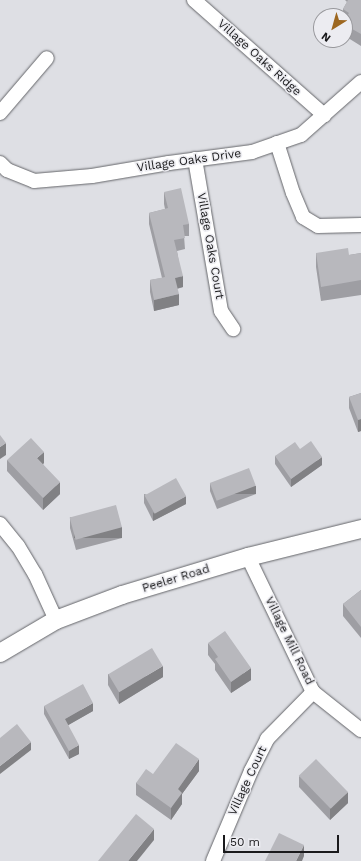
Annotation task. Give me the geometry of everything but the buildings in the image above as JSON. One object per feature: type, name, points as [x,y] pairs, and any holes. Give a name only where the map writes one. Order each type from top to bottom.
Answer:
[{"type":"street","name":"Village Oaks Ridge","points":[[194,0],[324,115]]},
{"type":"street","points":[[0,114],[47,58]]},
{"type":"street","name":"Village Oaks Drive","points":[[0,163],[7,170],[34,181],[92,176],[195,159],[252,152],[301,135],[361,82]]},
{"type":"street","points":[[277,143],[293,193],[303,217],[318,226],[361,225]]},
{"type":"street","name":"Village Oaks Court","points":[[195,159],[221,311],[233,329]]},
{"type":"street","points":[[0,524],[18,546],[35,574],[56,620]]},
{"type":"street","name":"Peeler Road","points":[[0,653],[56,620],[122,595],[248,557],[361,528]]},
{"type":"street","name":"Village Mill Road","points":[[248,557],[313,692],[361,730]]},
{"type":"street","name":"Village Court","points":[[213,861],[251,770],[268,739],[313,692]]}]
